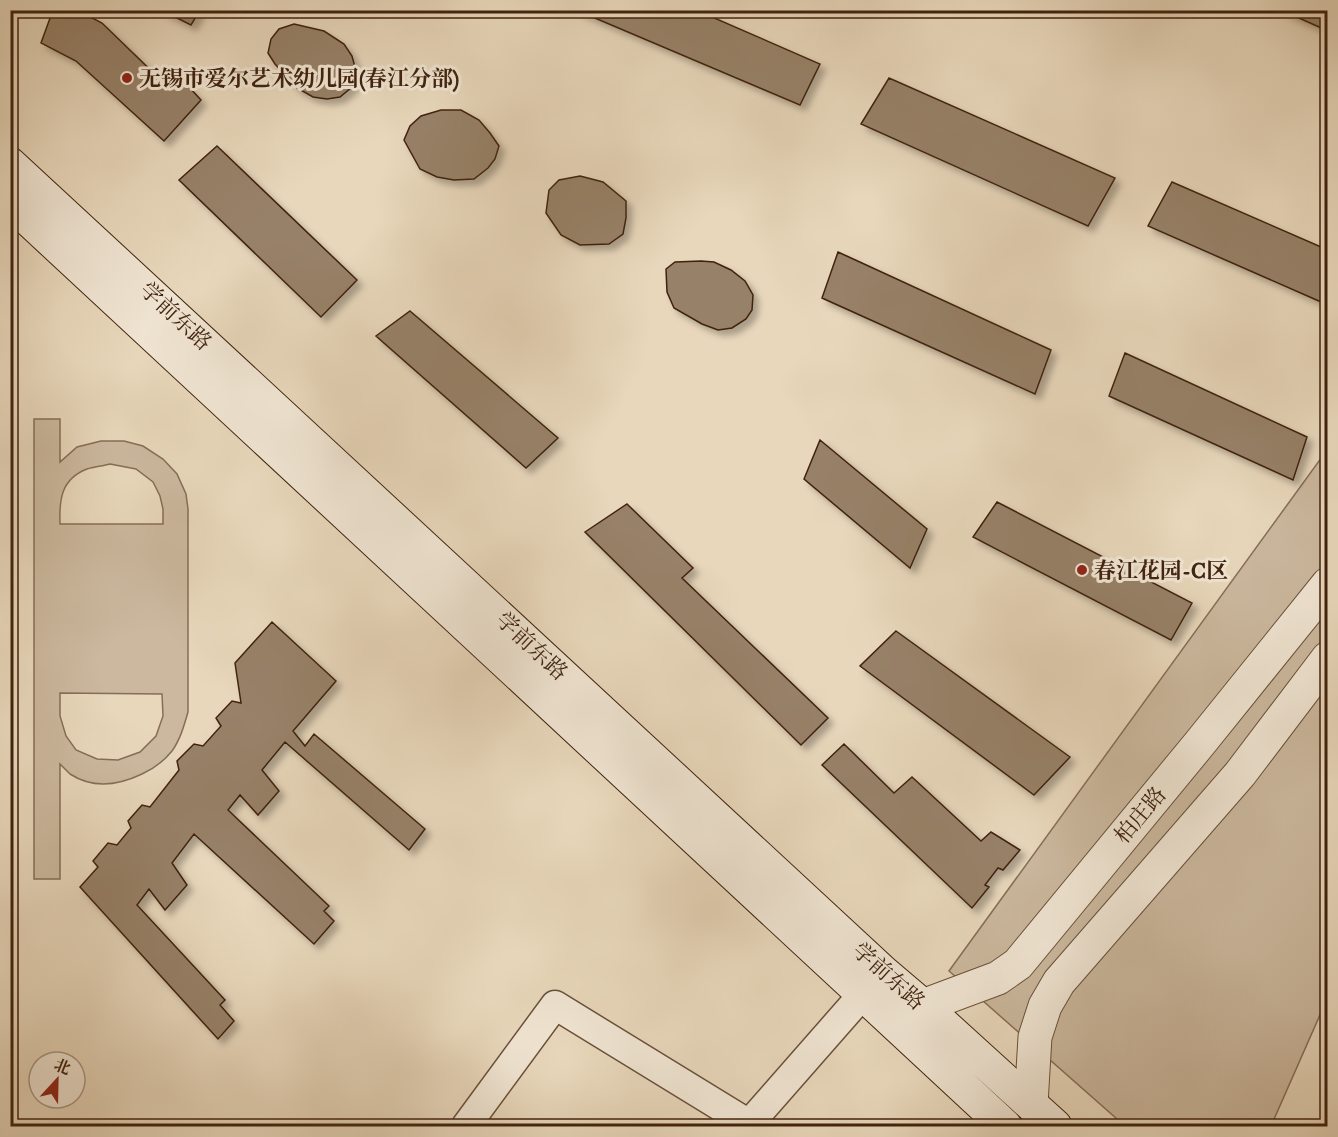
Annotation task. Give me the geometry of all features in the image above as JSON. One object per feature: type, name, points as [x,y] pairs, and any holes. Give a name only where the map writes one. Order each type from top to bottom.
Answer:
[{"type":"main road","name":"学前东路","points":[[10,164],[29,207],[873,983],[1005,1126]]},
{"type":"main road","name":"柏庄路","points":[[923,1006],[998,978],[1018,964],[1208,734],[1328,584]]},
{"type":"main road","points":[[1031,1104],[1035,1036],[1045,1006],[1059,981],[1240,774],[1328,658]]},
{"type":"main road","name":"学前东路","points":[[873,983],[923,1006],[1055,1126]]},
{"type":"street","points":[[466,1126],[555,1005],[749,1125],[873,983]]},
{"type":"shaded area","points":[[34,419],[60,419],[60,462],[77,447],[101,441],[124,441],[143,446],[163,459],[177,474],[186,494],[188,509],[188,712],[180,738],[172,751],[154,767],[133,778],[106,784],[88,782],[70,774],[60,764],[60,879],[34,879]],"holes":[[[110,464],[136,469],[153,482],[160,496],[163,524],[60,524],[61,499],[67,484],[78,473]],[[60,693],[162,694],[163,716],[156,736],[140,752],[118,760],[97,759],[76,750],[66,736],[60,716]]]},
{"type":"shaded area","points":[[1327,450],[1327,999],[1271,1126],[1125,1126],[949,971]]},
{"type":"building","name":"无锡市爱尔艺术幼儿园(春江分部)","points":[[53,10],[77,10],[102,23],[163,82],[177,74],[201,100],[164,141],[76,61],[41,43]]},
{"type":"building","points":[[161,10],[200,10],[191,25]]},
{"type":"building","points":[[576,10],[696,10],[820,64],[800,105]]},
{"type":"building","points":[[1281,10],[1328,10],[1328,31]]},
{"type":"building","points":[[294,24],[324,31],[344,44],[352,56],[356,71],[352,87],[340,97],[327,99],[313,97],[297,88],[268,53],[271,39],[279,29]]},
{"type":"building","points":[[889,78],[1115,178],[1088,226],[861,124]]},
{"type":"building","points":[[441,110],[461,110],[479,120],[499,146],[495,159],[474,179],[454,180],[437,177],[420,169],[404,140],[410,126],[421,116]]},
{"type":"building","points":[[217,146],[357,280],[321,317],[179,180]]},
{"type":"building","points":[[580,176],[603,182],[626,201],[623,234],[609,244],[580,245],[561,235],[546,213],[549,190],[559,180]]},
{"type":"building","points":[[1172,182],[1328,250],[1328,305],[1148,226]]},
{"type":"building","points":[[838,252],[1051,350],[1035,394],[822,298]]},
{"type":"building","points":[[675,262],[714,262],[731,270],[745,281],[753,295],[752,310],[746,319],[732,328],[718,330],[674,308],[667,292],[666,269]]},
{"type":"building","points":[[410,311],[558,438],[526,468],[376,336]]},
{"type":"building","points":[[1125,353],[1307,437],[1293,480],[1109,396]]},
{"type":"building","points":[[820,440],[927,529],[910,568],[804,479]]},
{"type":"building","name":"春江花园-C区","points":[[997,502],[1192,603],[1171,640],[973,537]]},
{"type":"building","points":[[627,504],[693,568],[682,578],[828,718],[801,745],[585,532]]},
{"type":"building","points":[[272,622],[336,681],[293,731],[305,746],[314,734],[425,829],[409,850],[285,742],[262,770],[279,791],[258,815],[240,795],[228,810],[329,906],[324,911],[334,921],[314,944],[194,834],[172,863],[187,885],[165,910],[149,889],[137,905],[225,1000],[220,1005],[234,1021],[218,1039],[80,887],[98,867],[93,861],[108,843],[117,845],[131,828],[128,821],[142,805],[150,807],[179,770],[177,761],[194,744],[203,746],[221,726],[216,718],[232,701],[241,703],[235,663]]},
{"type":"building","points":[[896,631],[1070,757],[1034,795],[860,666]]},
{"type":"building","points":[[844,744],[894,793],[912,777],[981,841],[991,832],[1020,850],[1003,870],[998,868],[985,885],[989,887],[972,908],[822,765]]},
{"type":"place","name":"无锡市爱尔艺术幼儿园(春江分部)","points":[[127,78]]},
{"type":"place","name":"春江花园-C区","points":[[1082,570]]}]
